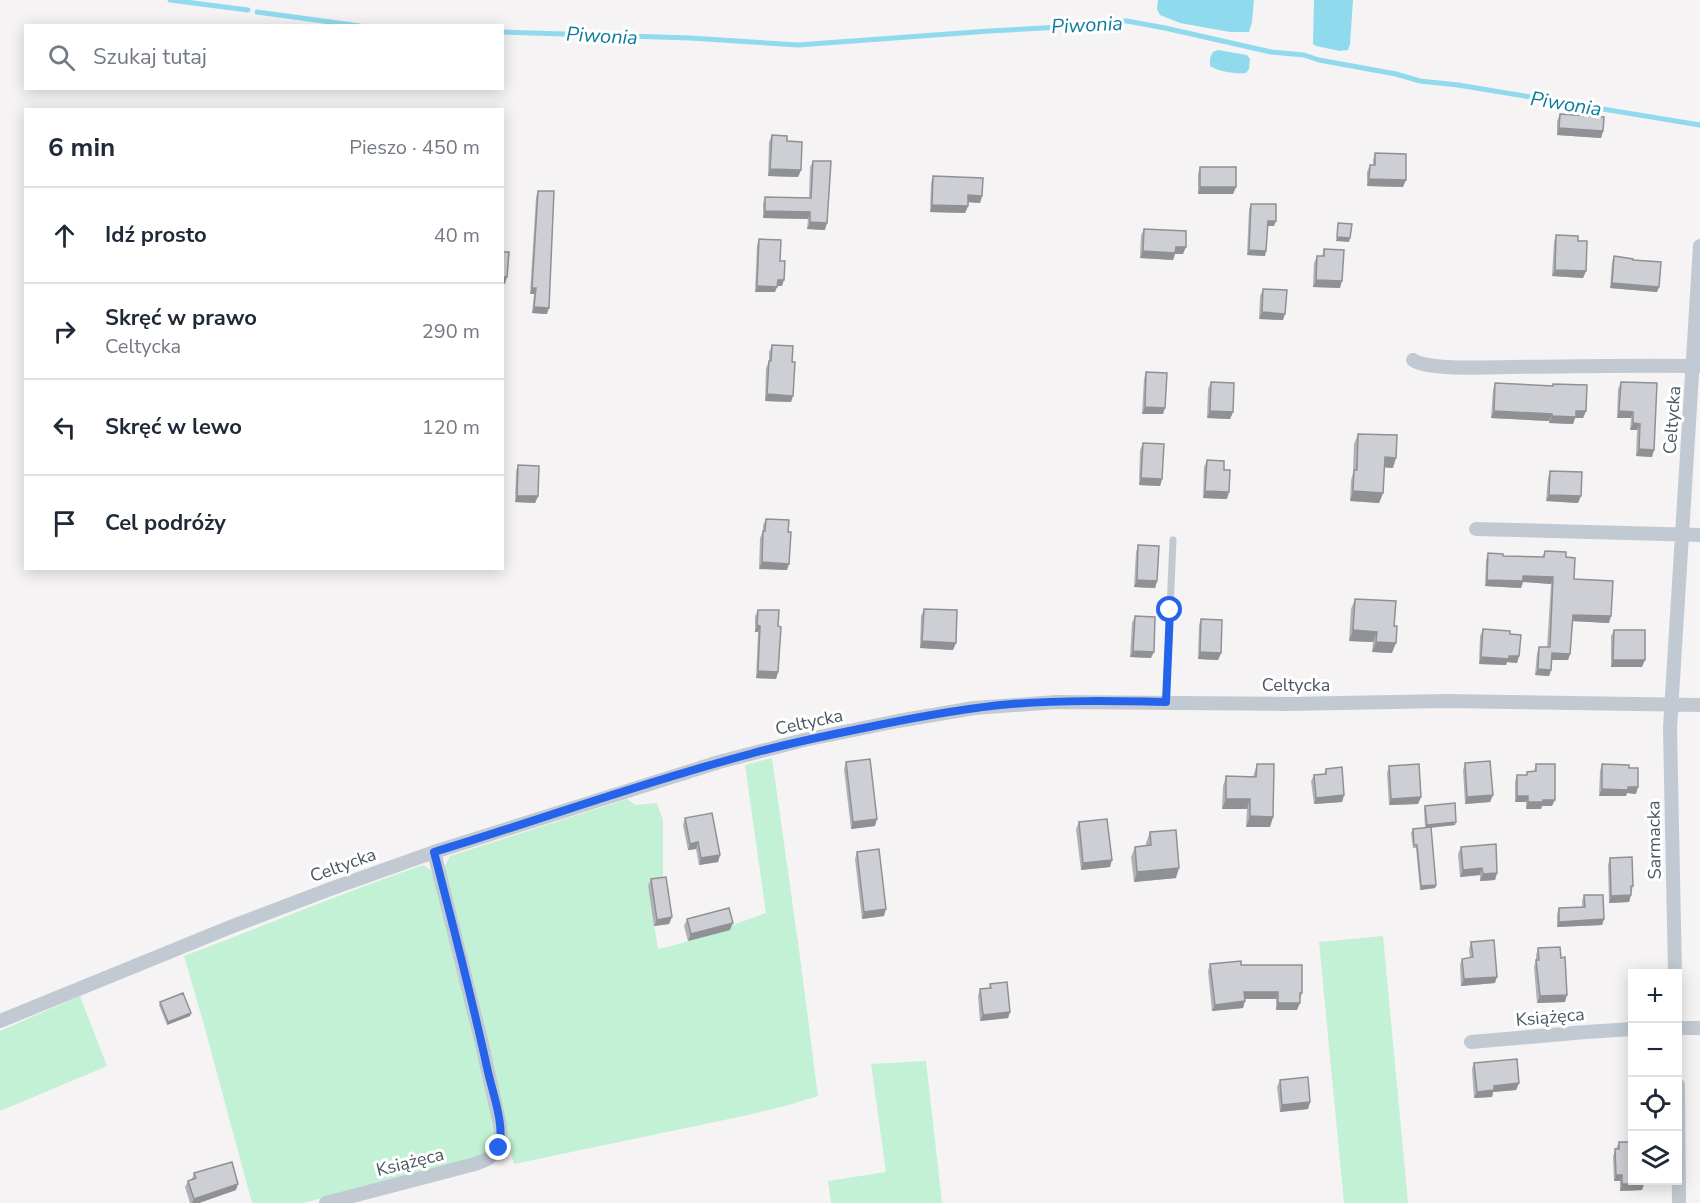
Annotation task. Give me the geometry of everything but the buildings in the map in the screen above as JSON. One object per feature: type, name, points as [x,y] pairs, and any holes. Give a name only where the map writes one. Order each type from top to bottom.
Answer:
[{"type":"street","name":"Celtycka","points":[[1672,705],[1682,534],[1697,366],[1700,246]]},
{"type":"street","points":[[1413,360],[1427,366],[1471,367],[1697,366]]},
{"type":"street","points":[[1476,529],[1700,535]]},
{"type":"street","name":"Celtycka","points":[[0,1021],[233,926],[434,852],[729,759],[804,740],[946,712],[1012,704],[1056,702],[1287,704],[1446,701],[1700,705]]},
{"type":"street","name":"Sarmacka","points":[[1672,705],[1670,758],[1675,969]]},
{"type":"street","name":"Książęca","points":[[326,1203],[475,1164],[494,1155],[499,1148],[501,1134],[498,1114],[434,852]]},
{"type":"street","points":[[1682,1028],[1700,1028]]},
{"type":"street","name":"Książęca","points":[[1471,1042],[1628,1029]]},
{"type":"street","points":[[1678,1131],[1679,1203]]},
{"type":"lane","points":[[1166,702],[1173,540]]},
{"type":"green space","points":[[772,758],[818,1096],[748,1115],[514,1164],[445,874],[445,866],[450,856],[627,799],[636,805],[657,803],[663,820],[663,884],[648,887],[658,949],[685,942],[766,913],[745,765]]},
{"type":"green space","points":[[423,865],[431,870],[437,886],[457,963],[495,1133],[492,1145],[478,1157],[303,1203],[252,1203],[184,956]]},
{"type":"green space","points":[[1383,936],[1408,1203],[1344,1203],[1319,942]]},
{"type":"green space","points":[[80,996],[107,1066],[0,1111],[0,1031]]},
{"type":"green space","points":[[926,1061],[942,1203],[831,1203],[828,1181],[886,1172],[871,1064]]},
{"type":"water","points":[[1158,0],[1254,0],[1252,22],[1249,32],[1230,32],[1180,23],[1160,15],[1157,9]]},
{"type":"water","points":[[1314,0],[1353,0],[1348,50],[1340,51],[1313,44]]},
{"type":"water","points":[[1218,50],[1247,55],[1250,59],[1249,69],[1246,73],[1237,73],[1210,66],[1213,52]]},
{"type":"waterway","name":"Piwonia","points":[[170,0],[248,10]]},
{"type":"waterway","name":"Piwonia","points":[[257,12],[345,24]]},
{"type":"waterway","name":"Piwonia","points":[[504,32],[690,38],[798,45],[1127,21],[1271,52],[1304,55],[1420,81],[1458,85],[1700,125]]},
{"type":"route","points":[[499,1148],[501,1134],[481,1040],[434,852],[698,768],[804,740],[898,721],[1012,704],[1104,701],[1166,702],[1170,610]]}]
